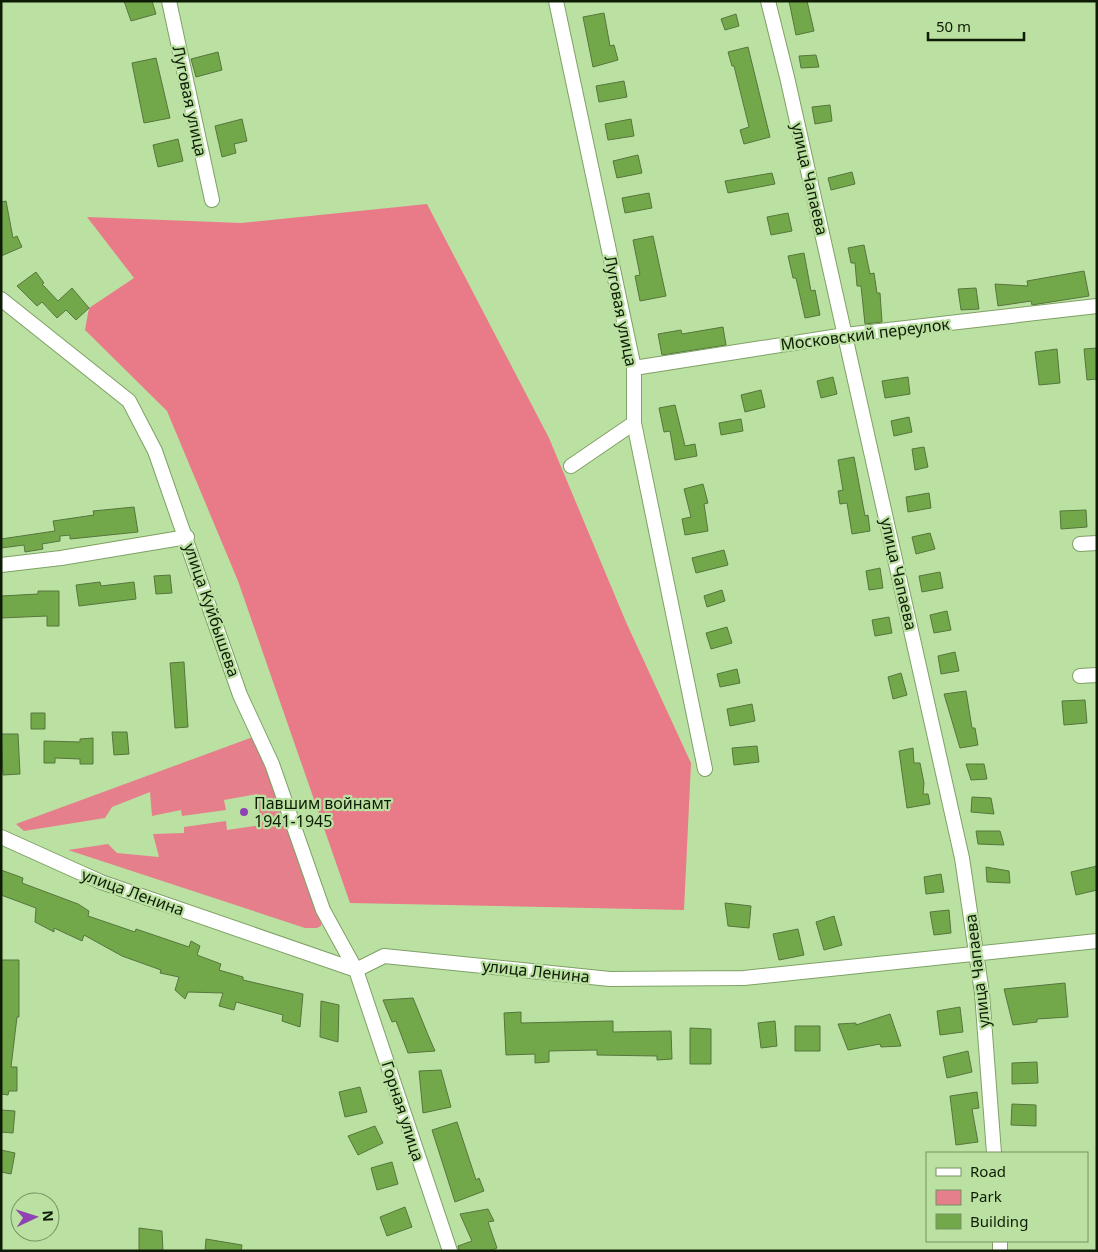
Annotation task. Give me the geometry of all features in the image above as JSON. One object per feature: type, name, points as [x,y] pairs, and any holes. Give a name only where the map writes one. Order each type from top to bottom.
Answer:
[{"type":"street","name":"Луговая улица","points":[[169,1],[212,200]]},
{"type":"street","name":"Луговая улица","points":[[556,1],[634,368],[634,423],[705,769]]},
{"type":"street","name":"улица Чапаева","points":[[768,1],[787,77],[962,858],[982,993],[994,1152]]},
{"type":"street","name":"улица Куйбышева","points":[[1,299],[129,401],[156,451],[240,695],[272,764],[323,910],[356,970]]},
{"type":"street","name":"Московский переулок","points":[[634,368],[845,334],[1097,306]]},
{"type":"street","points":[[571,466],[634,423]]},
{"type":"street","points":[[1,565],[61,558],[187,537]]},
{"type":"street","points":[[1080,544],[1097,543]]},
{"type":"street","points":[[1080,676],[1097,675]]},
{"type":"street","name":"улица Ленина","points":[[1,837],[101,882],[356,970],[384,956],[610,979],[744,978],[1097,940]]},
{"type":"street","name":"Горная улица","points":[[356,970],[450,1251]]},
{"type":"green space","points":[[253,737],[256,740],[321,921],[321,926],[317,928],[305,928],[68,850],[108,844],[117,853],[159,857],[153,834],[184,833],[184,827],[226,821],[227,830],[261,825],[257,794],[224,800],[226,810],[182,816],[181,810],[152,816],[150,792],[112,807],[105,818],[24,831],[16,824]]},
{"type":"shaded area","points":[[427,204],[549,438],[626,622],[691,763],[684,910],[350,903],[238,581],[167,411],[85,330],[89,308],[134,278],[87,217],[241,223]]},
{"type":"building","points":[[124,1],[152,1],[156,14],[131,21]]},
{"type":"building","points":[[789,1],[807,1],[814,31],[796,35]]},
{"type":"building","points":[[604,13],[610,46],[614,45],[618,60],[593,67],[583,17]]},
{"type":"building","points":[[736,14],[739,26],[725,30],[721,19]]},
{"type":"building","points":[[748,47],[770,137],[744,144],[740,130],[749,127],[734,66],[732,66],[728,52]]},
{"type":"building","points":[[218,52],[222,70],[196,77],[191,59]]},
{"type":"building","points":[[816,55],[819,67],[801,68],[799,56]]},
{"type":"building","points":[[156,58],[170,118],[144,123],[132,63]]},
{"type":"building","points":[[624,81],[627,97],[599,102],[596,86]]},
{"type":"building","points":[[830,105],[832,121],[815,124],[812,107]]},
{"type":"building","points":[[242,119],[247,141],[234,144],[236,153],[222,157],[215,126]]},
{"type":"building","points":[[631,119],[634,136],[608,140],[605,124]]},
{"type":"building","points":[[178,139],[183,161],[158,167],[153,145]]},
{"type":"building","points":[[638,155],[642,173],[617,178],[613,161]]},
{"type":"building","points":[[852,172],[855,184],[831,190],[828,178]]},
{"type":"building","points":[[772,173],[775,184],[728,193],[725,181]]},
{"type":"building","points":[[649,193],[652,208],[625,213],[622,198]]},
{"type":"building","points":[[6,201],[13,238],[17,236],[22,247],[1,256],[1,202]]},
{"type":"building","points":[[788,213],[792,231],[771,235],[767,217]]},
{"type":"building","points":[[653,236],[666,296],[640,301],[635,276],[640,275],[633,240]]},
{"type":"building","points":[[864,245],[870,274],[874,273],[877,293],[880,293],[882,322],[865,324],[861,286],[857,286],[855,263],[851,263],[848,248]]},
{"type":"building","points":[[804,253],[811,291],[815,290],[820,315],[805,318],[796,278],[793,278],[788,256]]},
{"type":"building","points":[[1084,271],[1089,296],[1032,305],[1031,301],[998,306],[995,284],[1028,286],[1027,281]]},
{"type":"building","points":[[36,272],[44,283],[42,284],[58,301],[72,288],[89,308],[76,320],[66,310],[57,318],[42,302],[37,306],[17,286]]},
{"type":"building","points":[[976,288],[979,309],[961,310],[958,289]]},
{"type":"building","points":[[723,327],[726,345],[662,355],[658,334],[681,330],[682,334]]},
{"type":"building","points":[[1097,348],[1097,379],[1087,380],[1084,349]]},
{"type":"building","points":[[1057,349],[1060,383],[1039,385],[1035,352]]},
{"type":"building","points":[[833,377],[837,394],[821,398],[817,381]]},
{"type":"building","points":[[908,377],[910,394],[885,398],[882,381]]},
{"type":"building","points":[[761,390],[765,407],[745,412],[741,395]]},
{"type":"building","points":[[675,405],[685,446],[695,444],[697,456],[675,460],[670,431],[664,432],[659,408]]},
{"type":"building","points":[[909,417],[912,432],[894,436],[891,421]]},
{"type":"building","points":[[741,419],[743,431],[721,435],[719,423]]},
{"type":"building","points":[[924,447],[928,467],[915,470],[912,449]]},
{"type":"building","points":[[854,457],[865,516],[868,515],[870,531],[852,534],[847,503],[840,504],[838,491],[843,490],[838,460]]},
{"type":"building","points":[[703,484],[708,503],[704,504],[708,531],[685,535],[682,519],[691,517],[684,489]]},
{"type":"building","points":[[929,493],[931,508],[908,512],[906,497]]},
{"type":"building","points":[[134,507],[138,532],[70,539],[70,535],[60,536],[60,541],[42,544],[43,549],[25,552],[24,545],[1,548],[1,539],[55,531],[53,521],[94,515],[93,511]]},
{"type":"building","points":[[1086,510],[1087,527],[1061,529],[1060,511]]},
{"type":"building","points":[[930,533],[935,549],[916,554],[912,537]]},
{"type":"building","points":[[724,550],[728,565],[696,573],[692,558]]},
{"type":"building","points":[[880,568],[883,588],[869,590],[866,571]]},
{"type":"building","points":[[940,572],[943,588],[922,592],[919,576]]},
{"type":"building","points":[[170,575],[172,593],[156,594],[154,576]]},
{"type":"building","points":[[100,582],[101,586],[134,582],[136,599],[79,606],[76,585]]},
{"type":"building","points":[[722,590],[725,601],[707,607],[704,596]]},
{"type":"building","points":[[38,591],[59,591],[59,626],[47,626],[47,616],[1,618],[1,596],[38,594]]},
{"type":"building","points":[[947,611],[951,630],[934,633],[930,615]]},
{"type":"building","points":[[889,617],[892,633],[875,636],[872,620]]},
{"type":"building","points":[[727,627],[732,643],[711,649],[706,633]]},
{"type":"building","points":[[955,652],[959,671],[941,674],[938,656]]},
{"type":"building","points":[[184,662],[188,727],[175,728],[170,663]]},
{"type":"building","points":[[737,669],[740,683],[720,687],[717,674]]},
{"type":"building","points":[[901,673],[907,695],[893,699],[888,677]]},
{"type":"building","points":[[966,691],[972,728],[975,728],[978,745],[960,748],[944,694]]},
{"type":"building","points":[[1085,700],[1087,723],[1064,725],[1062,701]]},
{"type":"building","points":[[752,704],[755,721],[730,726],[727,709]]},
{"type":"building","points":[[31,713],[45,713],[45,729],[31,729]]},
{"type":"building","points":[[112,732],[127,732],[129,754],[114,755]]},
{"type":"building","points":[[1,734],[18,734],[20,774],[3,775]]},
{"type":"building","points":[[93,738],[93,764],[80,764],[80,759],[55,758],[55,763],[44,763],[44,741],[80,742],[80,739]]},
{"type":"building","points":[[757,746],[759,762],[734,765],[732,748]]},
{"type":"building","points":[[913,748],[914,763],[920,763],[924,783],[923,794],[928,794],[930,804],[907,808],[899,751]]},
{"type":"building","points":[[966,764],[984,764],[987,779],[971,780]]},
{"type":"building","points":[[972,797],[991,798],[994,814],[971,812]]},
{"type":"building","points":[[976,831],[1000,831],[1004,845],[978,844]]},
{"type":"building","points":[[1097,866],[1097,890],[1076,895],[1071,872]]},
{"type":"building","points":[[986,867],[1009,871],[1010,883],[987,882]]},
{"type":"building","points":[[1,870],[23,878],[22,883],[78,904],[89,911],[88,916],[135,932],[136,929],[189,947],[191,941],[200,946],[197,955],[221,964],[219,970],[243,977],[243,980],[303,994],[300,1027],[282,1021],[283,1015],[236,1002],[234,1010],[219,1006],[223,993],[188,992],[185,999],[175,990],[179,977],[160,973],[161,970],[122,956],[84,935],[82,941],[54,928],[54,932],[35,922],[36,908],[1,895]]},
{"type":"building","points":[[941,874],[944,892],[926,894],[924,877]]},
{"type":"building","points":[[725,903],[751,906],[749,928],[728,926]]},
{"type":"building","points":[[949,910],[951,933],[934,935],[930,912]]},
{"type":"building","points":[[834,916],[842,945],[824,950],[816,922]]},
{"type":"building","points":[[798,929],[804,955],[779,960],[773,934]]},
{"type":"building","points":[[1,960],[19,960],[19,1017],[17,1017],[11,1067],[17,1067],[17,1091],[9,1091],[8,1095],[1,1094]]},
{"type":"building","points":[[1065,983],[1068,1017],[1037,1019],[1037,1022],[1013,1025],[1004,989]]},
{"type":"building","points":[[413,998],[435,1051],[408,1053],[396,1021],[392,1022],[383,1000]]},
{"type":"building","points":[[321,1001],[339,1005],[338,1042],[320,1037]]},
{"type":"building","points":[[960,1007],[963,1032],[940,1035],[937,1011]]},
{"type":"building","points":[[521,1012],[521,1023],[613,1021],[613,1032],[671,1031],[672,1059],[657,1060],[657,1056],[597,1055],[597,1050],[549,1051],[549,1062],[535,1063],[535,1054],[506,1055],[504,1013]]},
{"type":"building","points":[[890,1014],[901,1046],[881,1047],[880,1044],[848,1050],[838,1024],[856,1023],[856,1025]]},
{"type":"building","points":[[775,1021],[777,1046],[761,1048],[758,1023]]},
{"type":"building","points":[[795,1026],[820,1026],[820,1051],[795,1051]]},
{"type":"building","points":[[690,1028],[711,1029],[711,1064],[690,1064]]},
{"type":"building","points":[[968,1051],[972,1072],[947,1078],[943,1057]]},
{"type":"building","points":[[1037,1062],[1038,1083],[1012,1084],[1012,1063]]},
{"type":"building","points":[[441,1070],[451,1107],[423,1113],[419,1071]]},
{"type":"building","points":[[360,1087],[367,1112],[345,1117],[339,1092]]},
{"type":"building","points":[[977,1092],[979,1108],[972,1109],[978,1142],[956,1145],[950,1096]]},
{"type":"building","points":[[1012,1104],[1036,1105],[1036,1126],[1011,1125]]},
{"type":"building","points":[[1,1110],[15,1111],[13,1133],[1,1132]]},
{"type":"building","points":[[457,1122],[476,1180],[479,1178],[484,1191],[455,1202],[432,1130]]},
{"type":"building","points":[[375,1126],[383,1143],[358,1155],[348,1136]]},
{"type":"building","points":[[1,1150],[15,1153],[11,1174],[1,1172]]},
{"type":"building","points":[[392,1162],[398,1184],[377,1190],[371,1168]]},
{"type":"building","points":[[405,1207],[412,1227],[387,1236],[380,1217]]},
{"type":"building","points":[[488,1209],[494,1221],[488,1222],[497,1248],[490,1251],[459,1251],[458,1246],[472,1241],[460,1214]]},
{"type":"building","points":[[139,1228],[162,1231],[163,1251],[139,1251]]},
{"type":"building","points":[[206,1239],[242,1245],[241,1251],[205,1251]]},
{"type":"place","name":"Павшим войнамт 1941-1945","points":[[244,812]]}]
